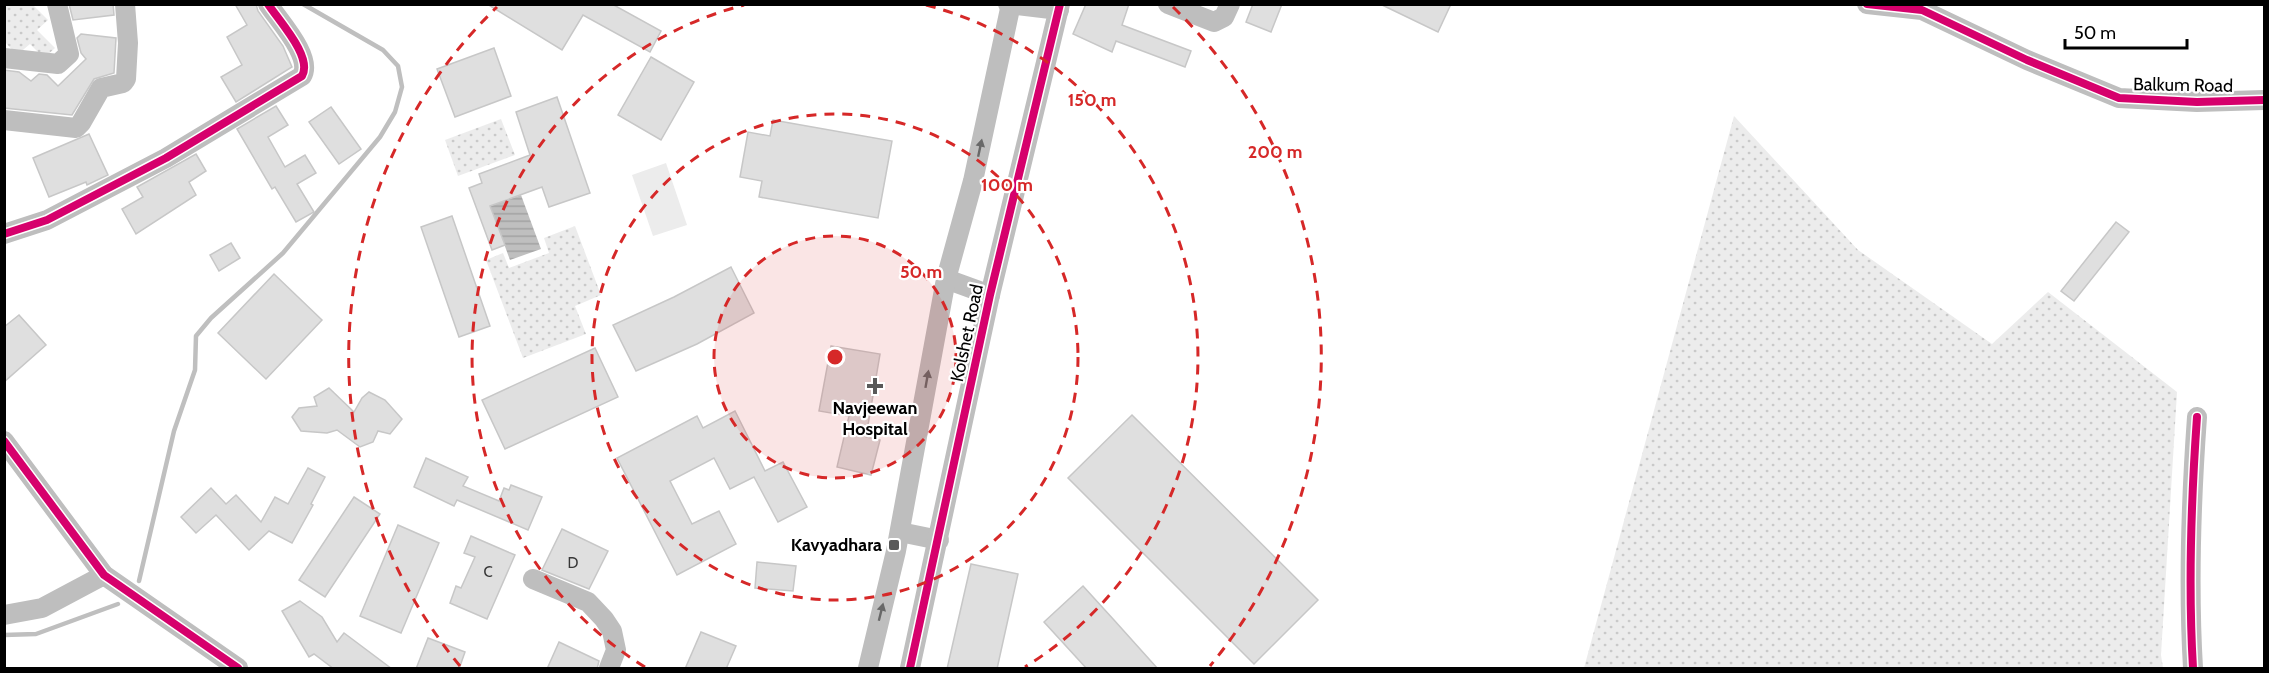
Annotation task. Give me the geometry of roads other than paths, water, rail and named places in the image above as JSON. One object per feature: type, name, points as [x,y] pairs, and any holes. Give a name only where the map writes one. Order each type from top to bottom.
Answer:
[{"type":"street","points":[[4,58],[58,64],[69,54],[57,4]]},
{"type":"street","points":[[4,120],[76,128],[101,88],[123,83],[126,79],[128,43],[125,4]]},
{"type":"street","points":[[4,234],[47,220],[166,158],[298,80],[304,72],[305,62],[268,4]]},
{"type":"street","points":[[1168,4],[1214,22],[1224,17],[1230,4]]},
{"type":"street","name":"Balkum Road","points":[[1868,4],[1922,10],[2027,60],[2119,98],[2197,102],[2265,100]]},
{"type":"street","points":[[1010,5],[1060,7]]},
{"type":"street","name":"Kolshet Road","points":[[868,669],[900,532],[946,279],[973,181],[1010,5]]},
{"type":"street","name":"Kolshet Road","points":[[910,669],[990,295],[1060,7]]},
{"type":"street","points":[[946,279],[990,295]]},
{"type":"street","points":[[2193,669],[2190,619],[2190,518],[2197,417]]},
{"type":"street","points":[[4,441],[104,575],[238,669]]},
{"type":"street","points":[[900,532],[939,540]]},
{"type":"street","points":[[4,615],[42,608],[104,575]]},
{"type":"street","points":[[533,579],[588,602],[604,619],[612,631],[616,650],[609,669]]},
{"type":"waterway","points":[[139,581],[174,431],[195,370],[196,336],[211,318],[283,253],[380,137],[395,112],[402,87],[398,66],[383,50],[303,4]]},
{"type":"waterway","points":[[4,635],[36,634],[118,604]]},
{"type":"place","name":"Navjeewan Hospital","points":[[875,386]]},
{"type":"place","name":"Kavyadhara","points":[[894,545]]}]
